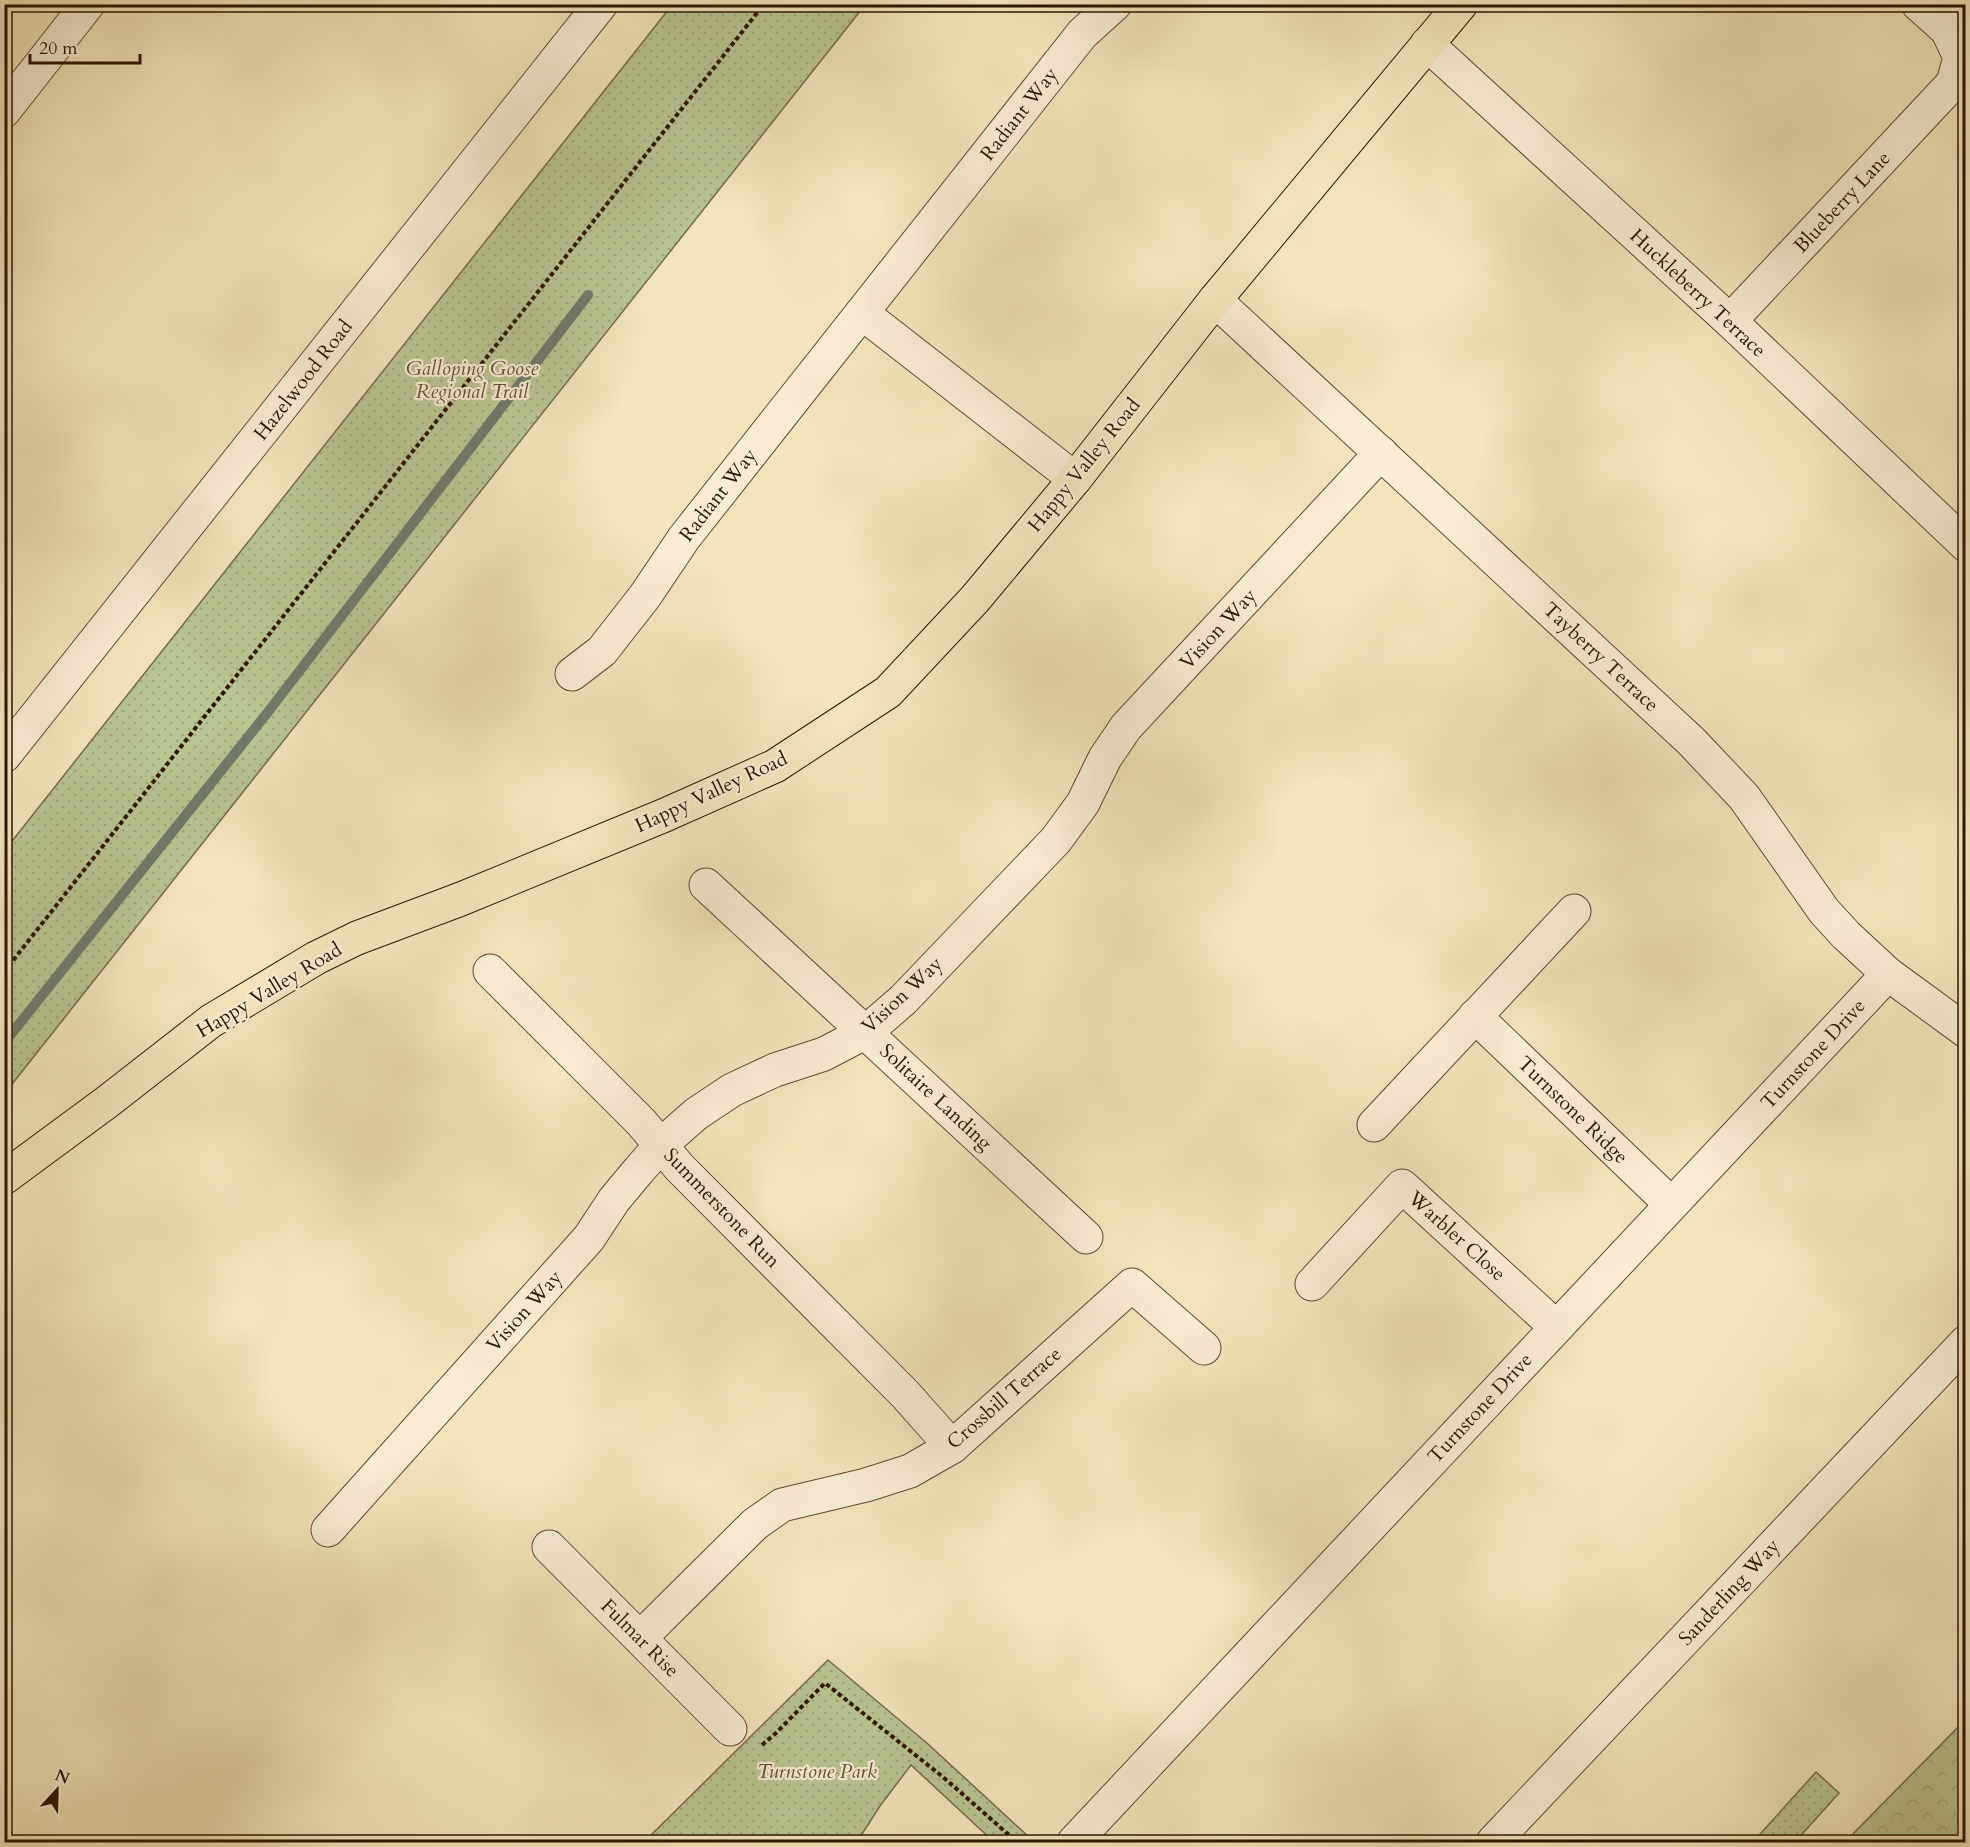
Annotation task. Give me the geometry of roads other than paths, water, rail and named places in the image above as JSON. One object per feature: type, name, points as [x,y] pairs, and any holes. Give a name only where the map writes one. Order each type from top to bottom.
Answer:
[{"type":"main road","name":"Happy Valley Road","points":[[4,1178],[212,1021],[316,958],[357,938],[461,899],[644,824],[775,766],[888,692],[975,599],[1075,479],[1215,300],[1461,4]]},
{"type":"street","points":[[4,111],[88,4]]},
{"type":"street","name":"Hazelwood Road","points":[[4,756],[601,4]]},
{"type":"street","name":"Radiant Way","points":[[572,674],[602,651],[645,596],[684,538],[1082,34],[1115,4]]},
{"type":"street","points":[[1918,4],[1956,20]]},
{"type":"street","name":"Blueberry Lane","points":[[1730,321],[1953,83],[1960,57],[1956,20]]},
{"type":"street","name":"Huckleberry Terrace","points":[[1427,44],[1730,321],[1965,545]]},
{"type":"street","name":"Tayberry Terrace","points":[[1215,300],[1691,741],[1744,797],[1824,910],[1846,935],[1888,974],[1965,1030]]},
{"type":"street","points":[[862,313],[1075,479]]},
{"type":"street","name":"Vision Way","points":[[328,1530],[589,1238],[614,1200],[662,1144],[696,1114],[732,1090],[775,1070],[824,1054],[866,1032],[903,1000],[1056,840],[1083,803],[1105,758],[1126,727],[1381,453]]},
{"type":"street","name":"Solitaire Landing","points":[[706,885],[1086,1237]]},
{"type":"street","points":[[1374,1125],[1574,911]]},
{"type":"street","name":"Summerstone Run","points":[[490,971],[905,1394],[952,1447]]},
{"type":"street","name":"Turnstone Drive","points":[[1074,1842],[1888,974]]},
{"type":"street","name":"Turnstone Ridge","points":[[1475,1016],[1671,1204]]},
{"type":"street","name":"Warbler Close","points":[[1312,1284],[1402,1186],[1556,1327]]},
{"type":"street","name":"Crossbill Terrace","points":[[640,1638],[755,1524],[782,1505],[866,1485],[910,1471],[952,1447],[1132,1285],[1204,1348]]},
{"type":"street","name":"Sanderling Way","points":[[1492,1842],[1965,1342]]},
{"type":"street","name":"Fulmar Rise","points":[[549,1547],[730,1729]]},
{"type":"waterway","points":[[4,1043],[268,712],[588,295]]},
{"type":"park label","name":"Galloping Goose Regional Trail","points":[[472,380]]},
{"type":"park label","name":"Turnstone Park","points":[[817,1771]]}]
